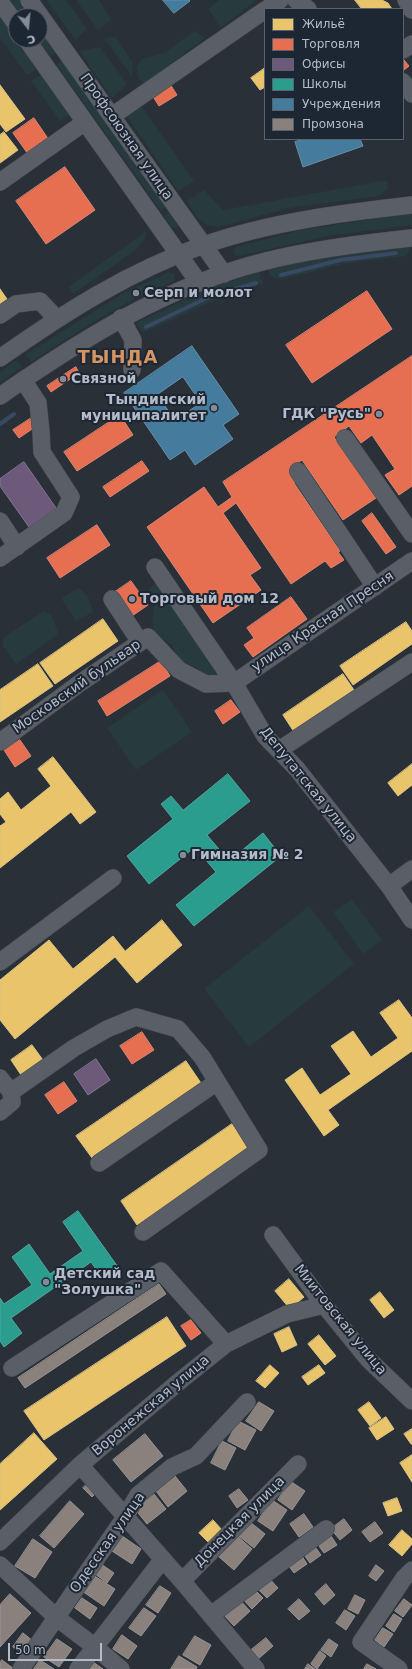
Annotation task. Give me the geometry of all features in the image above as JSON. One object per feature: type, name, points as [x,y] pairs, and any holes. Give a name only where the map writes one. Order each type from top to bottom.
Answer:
[{"type":"street","name":"Профсоюзная улица","points":[[29,0],[224,274]]},
{"type":"street","points":[[269,8],[280,0]]},
{"type":"street","points":[[406,0],[412,10]]},
{"type":"street","points":[[0,2],[8,13]]},
{"type":"street","points":[[112,116],[264,11]]},
{"type":"street","name":"Профсоюзная улица","points":[[33,48],[200,282]]},
{"type":"street","points":[[404,83],[412,94]]},
{"type":"street","points":[[0,182],[85,122]]},
{"type":"street","points":[[0,358],[57,319],[105,289],[140,271],[179,254],[245,233],[282,224],[353,212],[412,205]]},
{"type":"street","points":[[168,238],[189,224]]},
{"type":"street","points":[[0,396],[86,338],[121,318],[200,282],[264,261],[303,253],[412,238]]},
{"type":"street","points":[[0,315],[16,304],[40,301],[57,319]]},
{"type":"street","points":[[121,318],[133,340],[132,370]]},
{"type":"street","points":[[0,558],[64,513],[71,497],[42,452],[38,403],[22,380]]},
{"type":"street","points":[[345,438],[412,534]]},
{"type":"street","points":[[298,471],[375,587]]},
{"type":"street","points":[[0,521],[17,547]]},
{"type":"street","name":"улица Красная Пресня","points":[[234,683],[412,561]]},
{"type":"street","name":"Депутатская улица","points":[[155,567],[234,683],[265,736],[297,769],[389,886],[412,920]]},
{"type":"street","points":[[112,599],[140,642]]},
{"type":"street","name":"Московский бульвар","points":[[0,742],[80,683],[148,636],[179,670],[206,684],[234,683]]},
{"type":"street","points":[[279,750],[412,662]]},
{"type":"street","points":[[389,886],[412,869]]},
{"type":"street","points":[[0,962],[113,878]]},
{"type":"street","points":[[11,1092],[74,1048],[107,1029],[136,1017],[178,1029],[202,1057],[259,1150],[143,1232]]},
{"type":"street","points":[[0,1078],[11,1092],[12,1102],[0,1112]]},
{"type":"street","points":[[99,1163],[217,1082]]},
{"type":"street","name":"Миитовская улица","points":[[273,1235],[324,1305],[368,1359],[406,1397],[412,1401]]},
{"type":"street","points":[[12,1368],[161,1271],[226,1344]]},
{"type":"street","name":"Воронежская улица","points":[[0,1542],[80,1465],[226,1344],[287,1314],[324,1305]]},
{"type":"street","name":"Одесская улица","points":[[21,1669],[125,1517],[138,1495],[172,1467],[196,1456],[247,1402]]},
{"type":"street","name":"Донецкая улица","points":[[182,1581],[298,1464]]},
{"type":"street","points":[[80,1465],[211,1615],[252,1668]]},
{"type":"street","points":[[211,1615],[326,1529]]},
{"type":"street","points":[[78,1669],[163,1559]]},
{"type":"street","points":[[0,1565],[57,1618],[121,1669]]},
{"type":"street","points":[[399,1669],[361,1642],[404,1578],[412,1570]]},
{"type":"green space","points":[[9,0],[21,0],[26,8],[15,8]]},
{"type":"green space","points":[[46,0],[66,0],[87,29],[76,40]]},
{"type":"green space","points":[[76,0],[99,0],[111,20],[98,30]]},
{"type":"green space","points":[[219,0],[257,0],[221,27],[208,9]]},
{"type":"green space","points":[[0,10],[8,21],[8,48],[28,48],[41,67],[27,75],[0,38]]},
{"type":"green space","points":[[195,31],[205,38],[145,83],[139,80],[136,67],[142,59],[164,53]]},
{"type":"green space","points":[[116,37],[133,63],[132,77],[104,38]]},
{"type":"green space","points":[[48,38],[58,51],[50,56],[44,48],[48,48]]},
{"type":"green space","points":[[100,47],[127,84],[112,98],[79,51]]},
{"type":"green space","points":[[64,59],[168,205],[161,211],[56,64]]},
{"type":"green space","points":[[45,72],[73,112],[60,121],[31,81]]},
{"type":"green space","points":[[142,107],[194,181],[178,191],[126,115]]},
{"type":"green space","points":[[387,181],[388,189],[379,196],[289,208],[219,227],[207,225],[197,218],[187,201],[204,190],[223,210]]},
{"type":"green space","points":[[172,211],[179,223],[178,227],[174,228],[164,216]]},
{"type":"green space","points":[[412,213],[412,225],[327,236],[239,256],[235,255],[233,252],[235,247],[301,230]]},
{"type":"green space","points":[[147,231],[144,240],[136,250],[73,294],[68,287]]},
{"type":"green space","points":[[406,244],[409,248],[409,252],[405,256],[342,264],[284,279],[274,278],[269,274],[268,269],[326,254]]},
{"type":"green space","points":[[169,272],[174,274],[174,281],[132,300],[87,326],[31,362],[26,354],[122,294]]},
{"type":"green space","points":[[260,272],[260,279],[264,283],[219,298],[148,331],[142,332],[136,323],[215,286]]},
{"type":"green space","points":[[17,360],[22,367],[0,383],[0,372]]},
{"type":"green space","points":[[161,581],[212,657],[216,676],[209,680],[197,668],[178,659],[172,644],[159,636],[154,628],[152,619],[154,604],[148,599],[148,590],[155,583]]},
{"type":"green space","points":[[79,588],[88,596],[93,612],[76,621],[61,598]]},
{"type":"green space","points":[[44,611],[51,615],[59,634],[16,664],[3,646],[3,638]]},
{"type":"green space","points":[[163,690],[192,732],[136,770],[107,728]]},
{"type":"green space","points":[[352,899],[382,940],[363,954],[333,912]]},
{"type":"green space","points":[[309,906],[354,964],[249,1047],[204,989]]},
{"type":"building: Жильё","points":[[355,0],[382,0],[388,3],[391,8],[361,8]]},
{"type":"building: Жильё","points":[[264,69],[264,88],[260,90],[251,78]]},
{"type":"building: Жильё","points":[[0,85],[25,119],[6,132],[0,124]]},
{"type":"building: Жильё","points":[[4,132],[18,150],[0,163],[0,135]]},
{"type":"building: Жильё","points":[[0,289],[7,299],[0,304]]},
{"type":"building: Жильё","points":[[103,619],[118,641],[55,684],[40,663]]},
{"type":"building: Жильё","points":[[406,622],[412,631],[412,644],[353,685],[340,666]]},
{"type":"building: Жильё","points":[[38,664],[53,686],[0,722],[0,690]]},
{"type":"building: Жильё","points":[[343,674],[354,690],[294,732],[283,715]]},
{"type":"building: Жильё","points":[[53,757],[96,812],[80,824],[71,812],[0,868],[0,826],[6,822],[0,814],[0,799],[8,792],[21,810],[51,786],[38,769]]},
{"type":"building: Жильё","points":[[412,764],[412,785],[398,796],[388,783]]},
{"type":"building: Жильё","points":[[162,920],[182,945],[137,983],[115,957],[15,1039],[0,1020],[0,980],[49,940],[73,969],[113,936],[125,951]]},
{"type":"building: Жильё","points":[[399,1000],[412,1018],[412,1051],[328,1110],[339,1125],[324,1136],[285,1080],[302,1068],[320,1095],[351,1074],[331,1046],[353,1031],[371,1057],[398,1038],[380,1013]]},
{"type":"building: Жильё","points":[[32,1045],[43,1060],[21,1075],[11,1060]]},
{"type":"building: Жильё","points":[[186,1061],[201,1083],[92,1158],[76,1136]]},
{"type":"building: Жильё","points":[[232,1124],[249,1148],[137,1225],[121,1201]]},
{"type":"building: Жильё","points":[[289,1279],[304,1297],[290,1309],[275,1291]]},
{"type":"building: Жильё","points":[[380,1292],[394,1310],[384,1318],[370,1300]]},
{"type":"building: Жильё","points":[[167,1317],[186,1346],[44,1440],[24,1411]]},
{"type":"building: Жильё","points":[[289,1327],[297,1345],[282,1352],[274,1334]]},
{"type":"building: Жильё","points":[[319,1335],[336,1356],[325,1365],[308,1344]]},
{"type":"building: Жильё","points":[[270,1365],[279,1373],[265,1388],[256,1381]]},
{"type":"building: Жильё","points":[[319,1365],[325,1373],[308,1385],[302,1377]]},
{"type":"building: Жильё","points":[[369,1402],[381,1418],[370,1426],[358,1410]]},
{"type":"building: Жильё","points":[[386,1417],[394,1429],[377,1440],[369,1428]]},
{"type":"building: Жильё","points":[[412,1429],[412,1444],[411,1444],[404,1434]]},
{"type":"building: Жильё","points":[[34,1433],[57,1459],[0,1510],[0,1464]]},
{"type":"building: Жильё","points":[[412,1455],[412,1482],[400,1463]]},
{"type":"building: Жильё","points":[[397,1498],[402,1511],[388,1516],[383,1503]]},
{"type":"building: Жильё","points":[[213,1520],[223,1531],[209,1543],[199,1533]]},
{"type":"building: Жильё","points":[[402,1530],[412,1539],[412,1544],[402,1556],[389,1545]]},
{"type":"building: Торговля","points":[[404,60],[409,66],[404,70]]},
{"type":"building: Торговля","points":[[170,84],[177,95],[159,106],[152,95]]},
{"type":"building: Торговля","points":[[34,118],[49,140],[28,154],[13,133]]},
{"type":"building: Торговля","points":[[65,167],[95,210],[46,244],[16,201]]},
{"type":"building: Торговля","points":[[367,291],[392,329],[312,383],[286,345]]},
{"type":"building: Торговля","points":[[412,356],[412,486],[399,495],[385,475],[395,469],[372,435],[361,443],[349,426],[334,437],[376,498],[343,520],[302,460],[290,468],[298,480],[294,483],[340,551],[338,552],[344,560],[331,568],[325,561],[291,584],[236,503],[223,513],[261,568],[250,575],[261,590],[213,623],[147,527],[204,487],[218,507],[232,497],[223,482]]},
{"type":"building: Торговля","name":"Связной","points":[[76,367],[79,373],[51,392],[47,386]]},
{"type":"building: Торговля","points":[[120,415],[133,435],[77,471],[64,452]]},
{"type":"building: Торговля","points":[[33,417],[38,425],[19,438],[13,430]]},
{"type":"building: Торговля","points":[[142,461],[149,471],[110,497],[103,487]]},
{"type":"building: Торговля","points":[[372,513],[396,547],[386,554],[362,521]]},
{"type":"building: Торговля","points":[[97,525],[110,545],[60,578],[47,558]]},
{"type":"building: Торговля","name":"Торговый дом 12","points":[[131,581],[148,605],[132,616],[115,592]]},
{"type":"building: Торговля","points":[[291,597],[307,619],[253,657],[244,645],[254,638],[247,628]]},
{"type":"building: Торговля","points":[[161,661],[170,676],[107,716],[98,701]]},
{"type":"building: Торговля","points":[[231,700],[240,712],[223,724],[215,711]]},
{"type":"building: Торговля","points":[[20,740],[31,756],[15,767],[4,750]]},
{"type":"building: Торговля","points":[[142,1032],[154,1050],[132,1064],[120,1046]]},
{"type":"building: Торговля","points":[[64,1082],[77,1101],[58,1114],[45,1095]]},
{"type":"building: Торговля","points":[[191,1320],[201,1333],[191,1340],[181,1326]]},
{"type":"building: Офисы","points":[[24,462],[56,508],[29,527],[0,486],[0,479]]},
{"type":"building: Офисы","points":[[96,1059],[110,1080],[88,1095],[74,1074]]},
{"type":"building: Школы","points":[[228,774],[250,801],[207,835],[229,861],[263,833],[281,856],[194,926],[176,905],[216,872],[195,847],[149,884],[127,856],[173,819],[161,804],[171,796],[183,810]]},
{"type":"building: Школы","name":"Детский сад \"Золушка\"","points":[[78,1211],[118,1267],[102,1278],[91,1262],[11,1318],[22,1333],[4,1347],[0,1341],[0,1298],[4,1304],[32,1285],[12,1257],[29,1244],[50,1274],[83,1251],[63,1222]]},
{"type":"building: Учреждения","points":[[163,0],[189,0],[190,1],[174,13]]},
{"type":"building: Учреждения","points":[[301,140],[360,140],[363,146],[303,167],[295,142]]},
{"type":"building: Учреждения","name":"Тындинский муниципалитет","points":[[192,346],[239,414],[223,425],[233,439],[195,465],[185,450],[170,460],[124,393]],"holes":[[[183,377],[201,403],[175,420],[157,395]]]},
{"type":"building: Промзона","points":[[159,1284],[166,1294],[25,1388],[18,1378]]},
{"type":"building: Промзона","points":[[259,1402],[274,1411],[261,1431],[246,1421]]},
{"type":"building: Промзона","points":[[238,1421],[256,1430],[245,1450],[228,1441]]},
{"type":"building: Промзона","points":[[145,1434],[163,1456],[131,1482],[113,1460]]},
{"type":"building: Промзона","points":[[222,1441],[236,1448],[225,1470],[211,1463]]},
{"type":"building: Промзона","points":[[175,1476],[187,1491],[168,1507],[156,1491]]},
{"type":"building: Промзона","points":[[90,1481],[99,1490],[92,1497],[83,1488]]},
{"type":"building: Промзона","points":[[290,1481],[305,1491],[292,1510],[278,1500]]},
{"type":"building: Промзона","points":[[239,1489],[248,1500],[237,1508],[229,1496]]},
{"type":"building: Промзона","points":[[154,1494],[166,1509],[147,1524],[135,1509]]},
{"type":"building: Промзона","points":[[272,1500],[287,1510],[273,1531],[258,1521]]},
{"type":"building: Промзона","points":[[70,1501],[84,1514],[54,1548],[40,1536]]},
{"type":"building: Промзона","points":[[304,1514],[313,1527],[299,1537],[290,1524]]},
{"type":"building: Промзона","points":[[344,1519],[352,1530],[340,1540],[331,1529]]},
{"type":"building: Промзона","points":[[250,1522],[265,1534],[254,1548],[239,1536]]},
{"type":"building: Промзона","points":[[375,1522],[383,1533],[370,1542],[362,1532]]},
{"type":"building: Промзона","points":[[329,1533],[337,1545],[324,1553],[316,1542]]},
{"type":"building: Промзона","points":[[236,1535],[252,1549],[234,1570],[218,1556]]},
{"type":"building: Промзона","points":[[122,1536],[141,1549],[132,1564],[112,1551]]},
{"type":"building: Промзона","points":[[33,1539],[52,1552],[35,1578],[15,1566]]},
{"type":"building: Промзона","points":[[313,1544],[321,1555],[310,1563],[302,1552]]},
{"type":"building: Промзона","points":[[300,1553],[307,1564],[294,1573],[286,1562]]},
{"type":"building: Промзона","points":[[101,1564],[114,1573],[107,1583],[94,1573]]},
{"type":"building: Промзона","points":[[376,1565],[384,1571],[376,1581],[369,1576]]},
{"type":"building: Промзона","points":[[93,1575],[115,1589],[104,1606],[82,1591]]},
{"type":"building: Промзона","points":[[267,1576],[278,1588],[267,1598],[255,1586]]},
{"type":"building: Промзона","points":[[326,1584],[335,1595],[324,1605],[315,1594]]},
{"type":"building: Промзона","points":[[160,1586],[171,1593],[158,1613],[146,1605]]},
{"type":"building: Промзона","points":[[252,1587],[263,1598],[252,1609],[241,1597]]},
{"type":"building: Промзона","points":[[10,1594],[31,1613],[0,1647],[0,1605]]},
{"type":"building: Промзона","points":[[355,1595],[365,1600],[358,1614],[348,1609]]},
{"type":"building: Промзона","points":[[82,1598],[97,1608],[90,1619],[75,1608]]},
{"type":"building: Промзона","points":[[238,1598],[250,1611],[234,1626],[222,1613]]},
{"type":"building: Промзона","points":[[299,1599],[310,1611],[299,1620],[288,1609]]},
{"type":"building: Промзона","points":[[404,1599],[412,1605],[403,1617],[395,1611]]},
{"type":"building: Промзона","points":[[144,1608],[156,1616],[141,1636],[129,1628]]},
{"type":"building: Промзона","points":[[345,1610],[355,1616],[346,1630],[336,1623]]},
{"type":"building: Промзона","points":[[394,1614],[402,1619],[394,1632],[386,1626]]},
{"type":"building: Промзона","points":[[383,1628],[393,1634],[384,1647],[375,1640]]},
{"type":"building: Промзона","points":[[23,1633],[33,1641],[23,1654],[13,1647]]},
{"type":"building: Промзона","points":[[122,1635],[137,1646],[128,1659],[113,1649]]},
{"type":"building: Промзона","points":[[195,1636],[211,1645],[200,1665],[183,1655]]},
{"type":"building: Промзона","points":[[266,1638],[273,1646],[257,1660],[250,1651]]},
{"type":"building: Промзона","points":[[57,1639],[72,1649],[59,1667],[44,1657]]},
{"type":"building: Промзона","points":[[329,1639],[338,1645],[331,1657],[321,1650]]},
{"type":"building: Промзона","points":[[320,1651],[326,1656],[317,1669],[311,1664]]},
{"type":"building: Промзона","points":[[179,1656],[197,1667],[196,1669],[171,1669]]},
{"type":"building: Промзона","points":[[2,1660],[14,1669],[0,1669],[0,1662]]},
{"type":"building: Промзона","points":[[40,1660],[54,1669],[34,1669]]},
{"type":"building: Промзона","points":[[93,1662],[103,1669],[88,1669]]},
{"type":"building: Промзона","points":[[308,1664],[315,1669],[305,1669]]},
{"type":"building: Промзона","points":[[367,1664],[376,1669],[364,1669]]},
{"type":"waterway","points":[[281,275],[340,260],[396,253]]},
{"type":"waterway","points":[[146,327],[211,296],[256,283]]},
{"type":"waterway","points":[[0,424],[14,414]]},
{"type":"place","name":"Серп и молот","points":[[136,293]]},
{"type":"place","name":"Связной","points":[[63,379]]},
{"type":"place","name":"Тындинский муниципалитет","points":[[214,408]]},
{"type":"place","name":"ГДК \"Русь\"","points":[[379,414]]},
{"type":"place","name":"Торговый дом 12","points":[[132,599]]},
{"type":"place","name":"Гимназия № 2","points":[[183,855]]},
{"type":"place","name":"Детский сад \"Золушка\"","points":[[46,1282]]},
{"type":"district","name":"ТЫНДА","points":[[118,358]]}]
